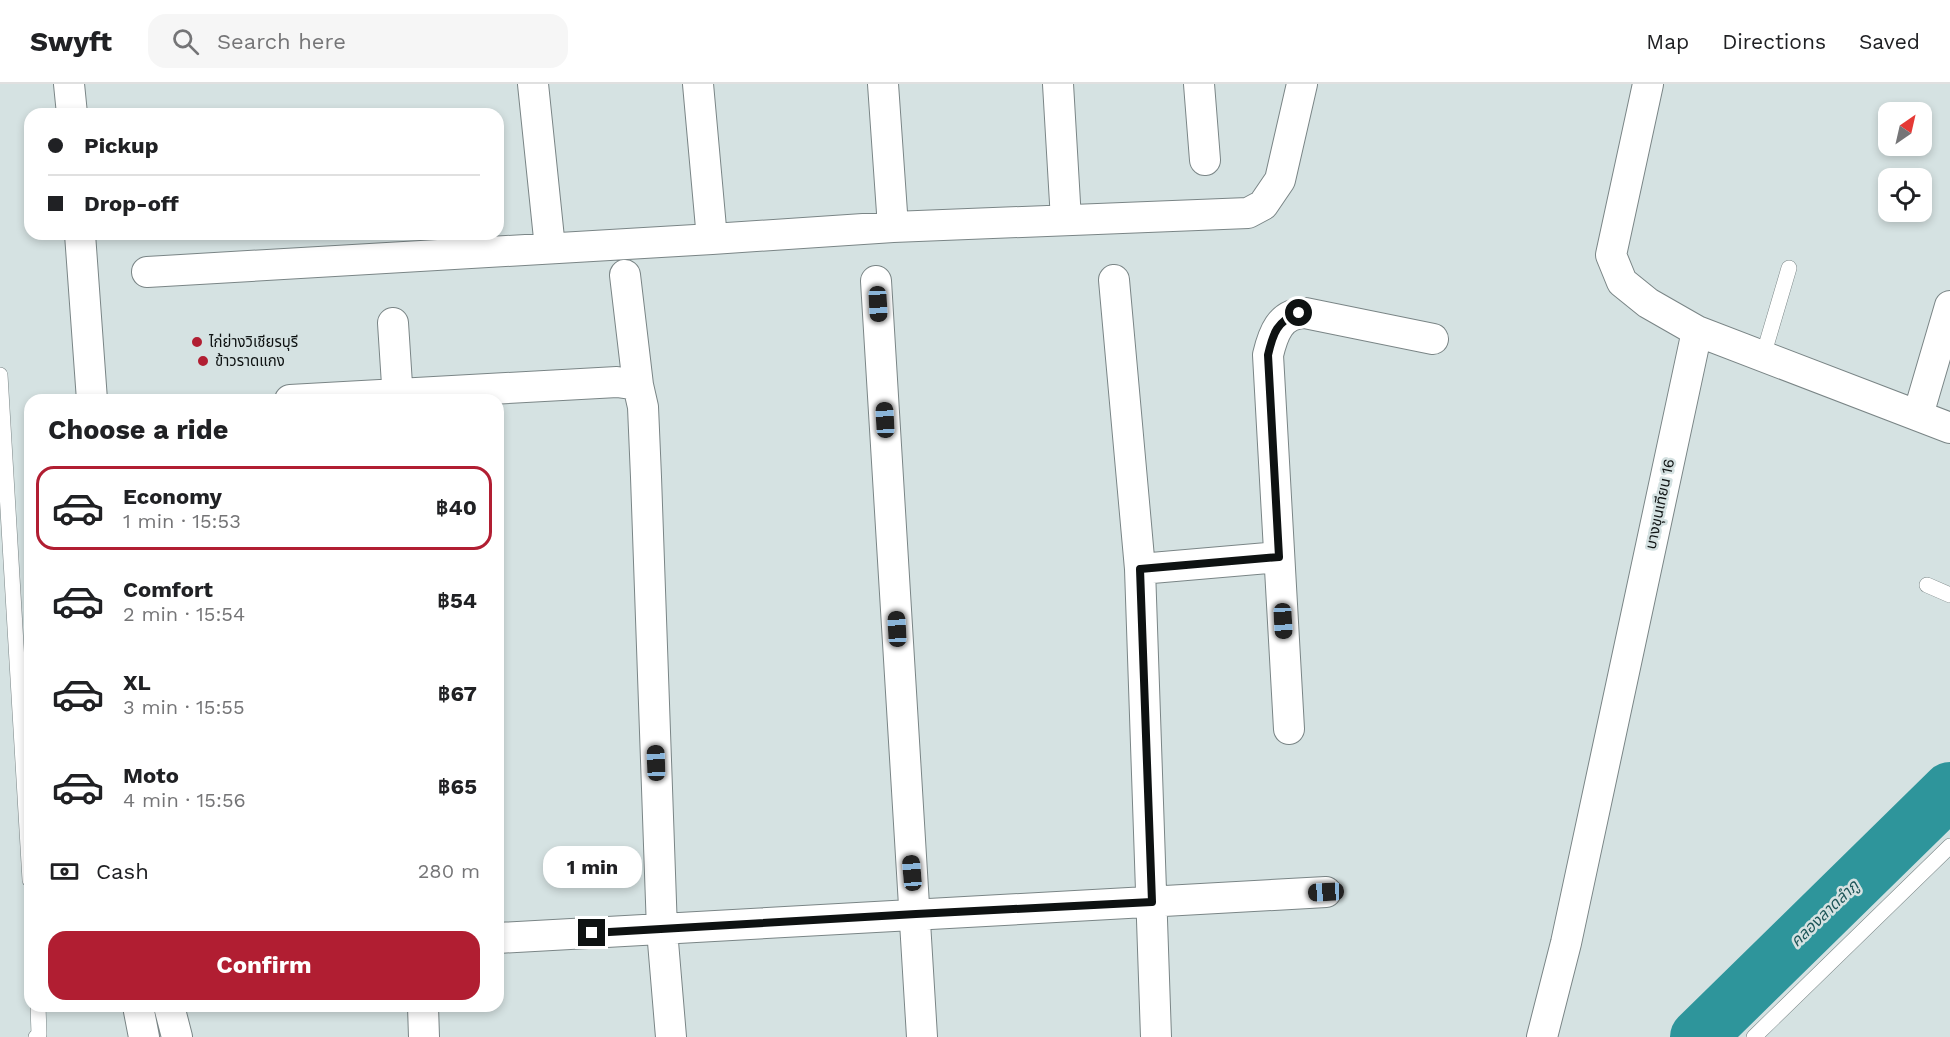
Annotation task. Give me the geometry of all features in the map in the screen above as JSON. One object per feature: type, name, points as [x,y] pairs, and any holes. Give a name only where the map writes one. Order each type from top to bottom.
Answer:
[{"type":"street","points":[[69,84],[71,108]]},
{"type":"street","points":[[533,84],[550,248]]},
{"type":"street","points":[[698,84],[712,239]]},
{"type":"street","points":[[883,84],[893,227]]},
{"type":"street","points":[[1058,84],[1066,220]]},
{"type":"street","points":[[1199,84],[1205,160]]},
{"type":"street","points":[[147,272],[893,227],[1248,213],[1263,205],[1280,180],[1302,84]]},
{"type":"street","points":[[1648,84],[1611,255],[1622,282],[1648,303],[1697,331],[1950,428]]},
{"type":"street","points":[[80,240],[92,394]]},
{"type":"street","points":[[625,275],[638,385],[643,407],[662,930],[671,1037]]},
{"type":"street","points":[[1114,280],[1140,569],[1156,1037]]},
{"type":"street","points":[[876,281],[922,1037]]},
{"type":"street","points":[[1289,729],[1268,355],[1271,342],[1280,323],[1287,317],[1305,313],[1433,339]]},
{"type":"street","points":[[1918,415],[1948,317]]},
{"type":"street","points":[[393,323],[398,394]]},
{"type":"street","name":"บางขุนเทียน 16","points":[[1542,1037],[1566,943],[1697,331]]},
{"type":"street","points":[[442,394],[617,382],[638,385]]},
{"type":"street","points":[[1140,569],[1279,557]]},
{"type":"street","points":[[504,938],[1326,892]]},
{"type":"street","points":[[139,1012],[144,1037]]},
{"type":"street","points":[[171,1012],[177,1037]]},
{"type":"street","points":[[423,1012],[424,1037]]},
{"type":"lane","points":[[1763,356],[1789,267]]},
{"type":"lane","points":[[0,375],[24,779]]},
{"type":"lane","points":[[1927,585],[1950,595]]},
{"type":"lane","points":[[1754,1037],[1950,846]]},
{"type":"lane","points":[[36,1037],[39,1034],[38,1012]]},
{"type":"waterway","name":"คลองลาดลำภู","points":[[1698,1037],[1950,790]]},
{"type":"place","name":"ไก่ย่างวิเชียรบุรี","points":[[197,342]]},
{"type":"place","name":"ข้าวราดแกง","points":[[203,361]]},
{"type":"route","points":[[592,933],[1152,902],[1140,569],[1279,557],[1268,355],[1280,323],[1287,317],[1299,313]]}]
